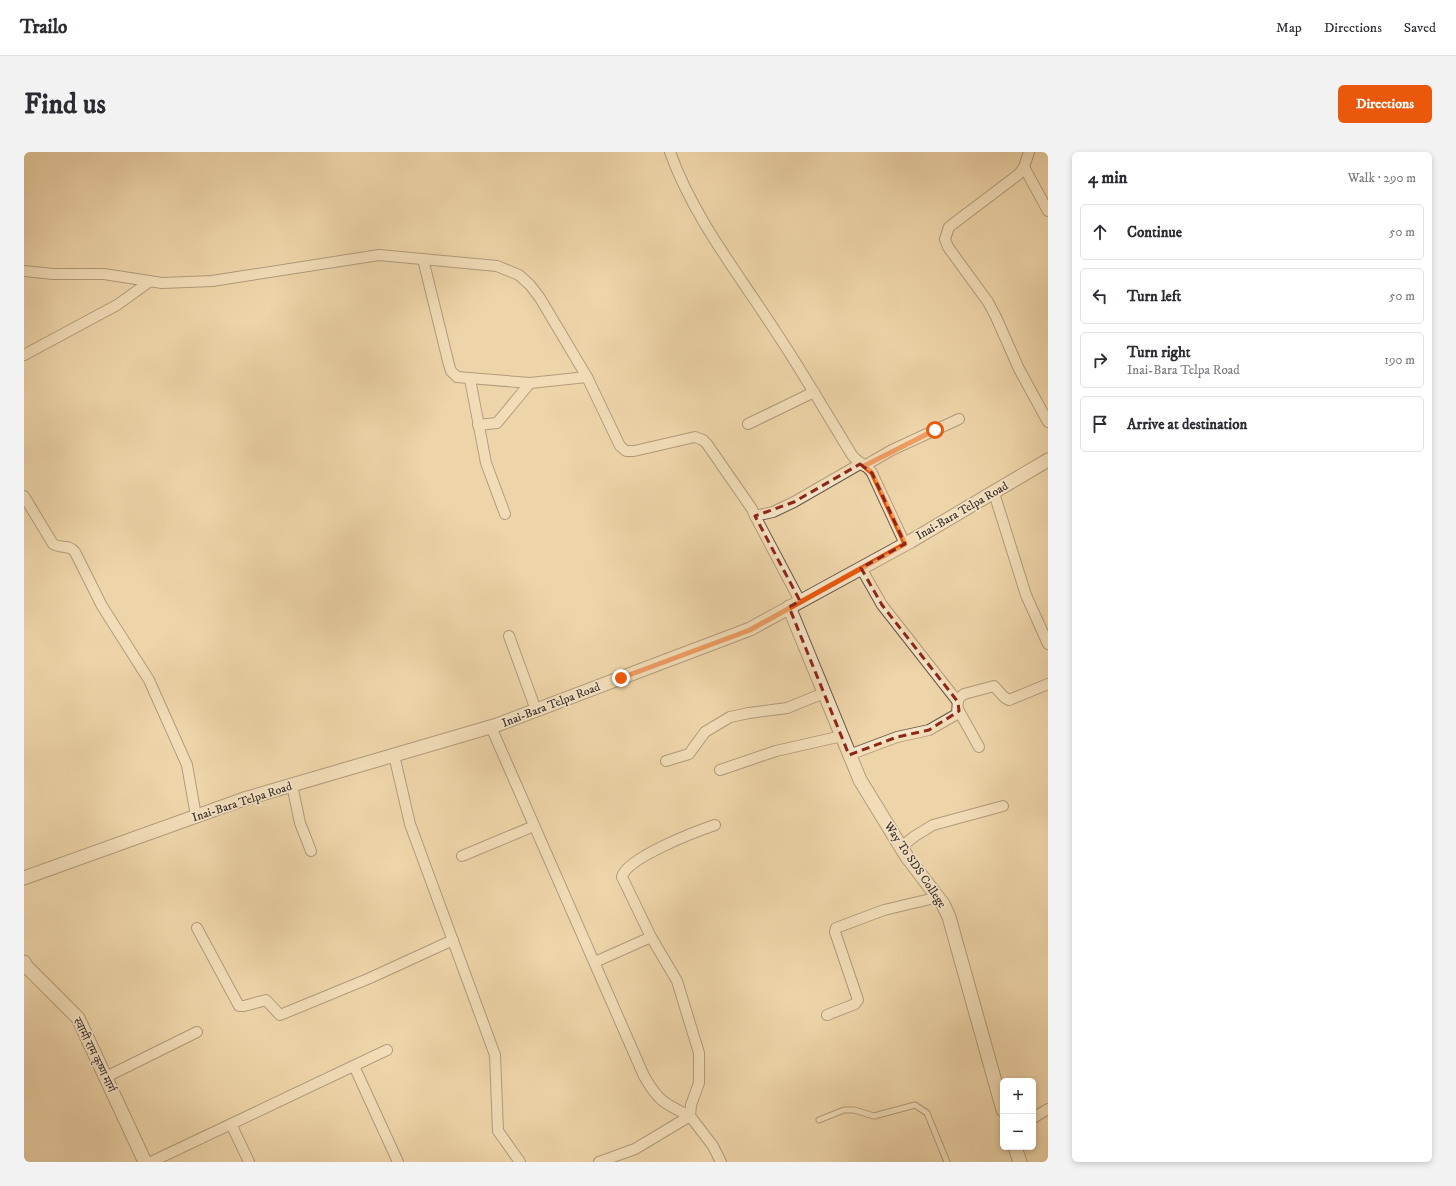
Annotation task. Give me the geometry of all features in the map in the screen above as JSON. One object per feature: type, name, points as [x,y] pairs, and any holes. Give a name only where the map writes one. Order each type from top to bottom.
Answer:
[{"type":"street","points":[[670,152],[685,189],[705,224],[782,341],[852,455],[872,473],[905,544]]},
{"type":"street","points":[[1029,152],[1024,167],[1010,182],[949,227],[945,239],[948,247],[988,302],[1019,369],[1048,422]]},
{"type":"street","points":[[1024,167],[1048,211]]},
{"type":"street","points":[[24,271],[53,274],[104,274],[149,282],[212,281],[365,256],[389,255],[497,266],[519,275],[530,285],[540,298],[587,377],[623,449],[626,451],[634,451],[699,438],[703,440],[712,450],[752,509],[795,604]]},
{"type":"street","points":[[423,259],[451,371],[457,377],[530,383],[587,377]]},
{"type":"street","points":[[24,355],[117,305],[149,282]]},
{"type":"street","points":[[470,379],[486,463],[504,514]]},
{"type":"street","points":[[478,425],[497,423],[530,383]]},
{"type":"street","points":[[748,424],[814,392]]},
{"type":"street","points":[[755,516],[773,512],[862,465],[959,419]]},
{"type":"street","name":"Inai-Bara Telpa Road","points":[[24,878],[244,799],[490,727],[750,630],[905,544],[1048,460]]},
{"type":"street","points":[[994,493],[1024,588],[1048,644]]},
{"type":"street","points":[[24,496],[53,544],[58,546],[69,546],[75,552],[102,606],[145,673],[187,765],[196,816]]},
{"type":"street","points":[[860,568],[882,605],[958,707],[979,747]]},
{"type":"street","name":"Way To SDS College","points":[[795,604],[824,692],[860,780],[900,847],[939,897],[949,917],[1000,1099]]},
{"type":"street","points":[[509,636],[536,710]]},
{"type":"street","points":[[850,755],[897,737],[929,730],[958,707],[960,697],[964,694],[992,686],[996,687],[1004,697],[1009,700],[1048,684]]},
{"type":"street","points":[[666,761],[689,754],[705,732],[730,717],[787,708],[824,692]]},
{"type":"street","points":[[490,727],[644,1076],[651,1088],[663,1102],[690,1116],[712,1146],[721,1162]]},
{"type":"street","points":[[720,770],[776,751],[842,736]]},
{"type":"street","points":[[394,755],[410,824],[495,1055],[498,1131],[520,1162]]},
{"type":"street","points":[[292,785],[300,823],[311,851]]},
{"type":"street","points":[[900,847],[933,825],[1003,806]]},
{"type":"street","points":[[690,1116],[691,1105],[699,1083],[699,1053],[677,981],[651,937],[622,876],[624,871],[668,843],[714,825]]},
{"type":"street","points":[[462,856],[534,826]]},
{"type":"street","points":[[827,1015],[855,1004],[858,1000],[835,932],[836,928],[884,910],[939,897]]},
{"type":"street","points":[[197,928],[239,1006],[266,1000],[280,1015],[370,978],[453,940]]},
{"type":"street","points":[[595,962],[651,937]]},
{"type":"street","name":"स्वामी राम कृष्ण मार्ग","points":[[24,962],[26,966],[78,1018],[145,1162]]},
{"type":"street","points":[[106,1077],[197,1032]]},
{"type":"street","points":[[151,1162],[387,1050]]},
{"type":"street","points":[[354,1066],[398,1162]]},
{"type":"street","points":[[1036,1116],[1048,1110]]},
{"type":"street","points":[[599,1162],[635,1149],[690,1116]]},
{"type":"street","points":[[230,1124],[249,1162]]},
{"type":"street","points":[[1016,1150],[1020,1162]]},
{"type":"lane","points":[[819,1120],[844,1110],[854,1110],[874,1116],[916,1105],[927,1113],[947,1162]]},
{"type":"highlighted area","points":[[860,464],[872,473],[905,544],[861,568],[882,605],[958,702],[959,711],[929,730],[897,737],[849,755],[789,607],[800,601],[755,516],[794,502]]},
{"type":"route","points":[[621,678],[750,630],[905,544],[872,473],[864,466],[878,457],[935,430]]}]
